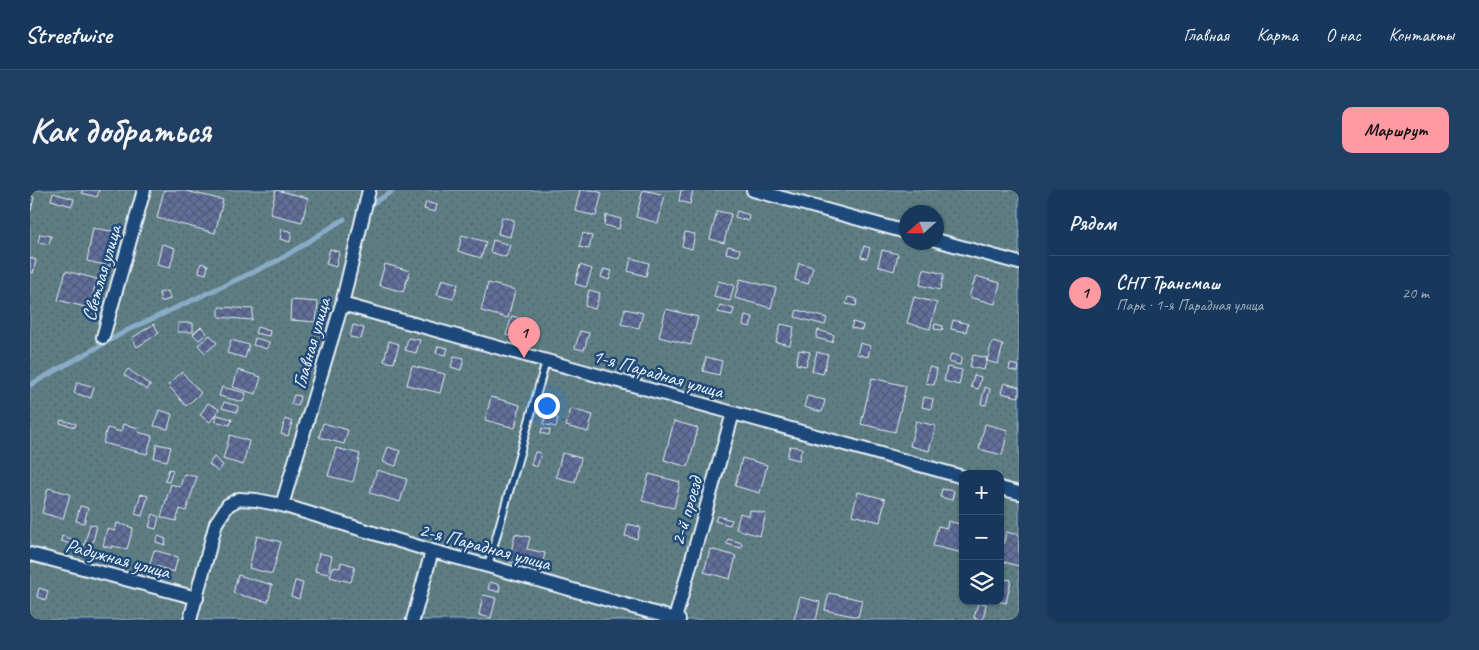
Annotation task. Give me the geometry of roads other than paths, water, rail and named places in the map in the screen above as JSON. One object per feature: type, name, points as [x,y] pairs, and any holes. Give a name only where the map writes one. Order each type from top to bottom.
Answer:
[{"type":"street","name":"Светлая улица","points":[[103,337],[144,190]]},
{"type":"street","name":"Главная улица","points":[[282,505],[342,304],[369,190]]},
{"type":"street","points":[[753,190],[899,230]]},
{"type":"street","points":[[944,242],[1019,264]]},
{"type":"street","name":"1-я Парадная улица","points":[[342,304],[959,476]]},
{"type":"street","name":"2-й проезд","points":[[677,620],[733,413]]},
{"type":"street","points":[[1004,489],[1019,493]]},
{"type":"street","name":"2-я Парадная улица","points":[[190,620],[216,523],[228,504],[239,499],[282,505],[432,552],[677,620]]},
{"type":"street","points":[[413,620],[432,552]]},
{"type":"street","name":"Радужная улица","points":[[30,554],[197,598]]},
{"type":"lane","points":[[488,566],[546,361]]},
{"type":"waterway","points":[[375,202],[394,190]]},
{"type":"waterway","points":[[30,385],[128,330],[279,260],[344,219]]},
{"type":"place","name":"СНТ Трансмаш","points":[[524,358]]}]
